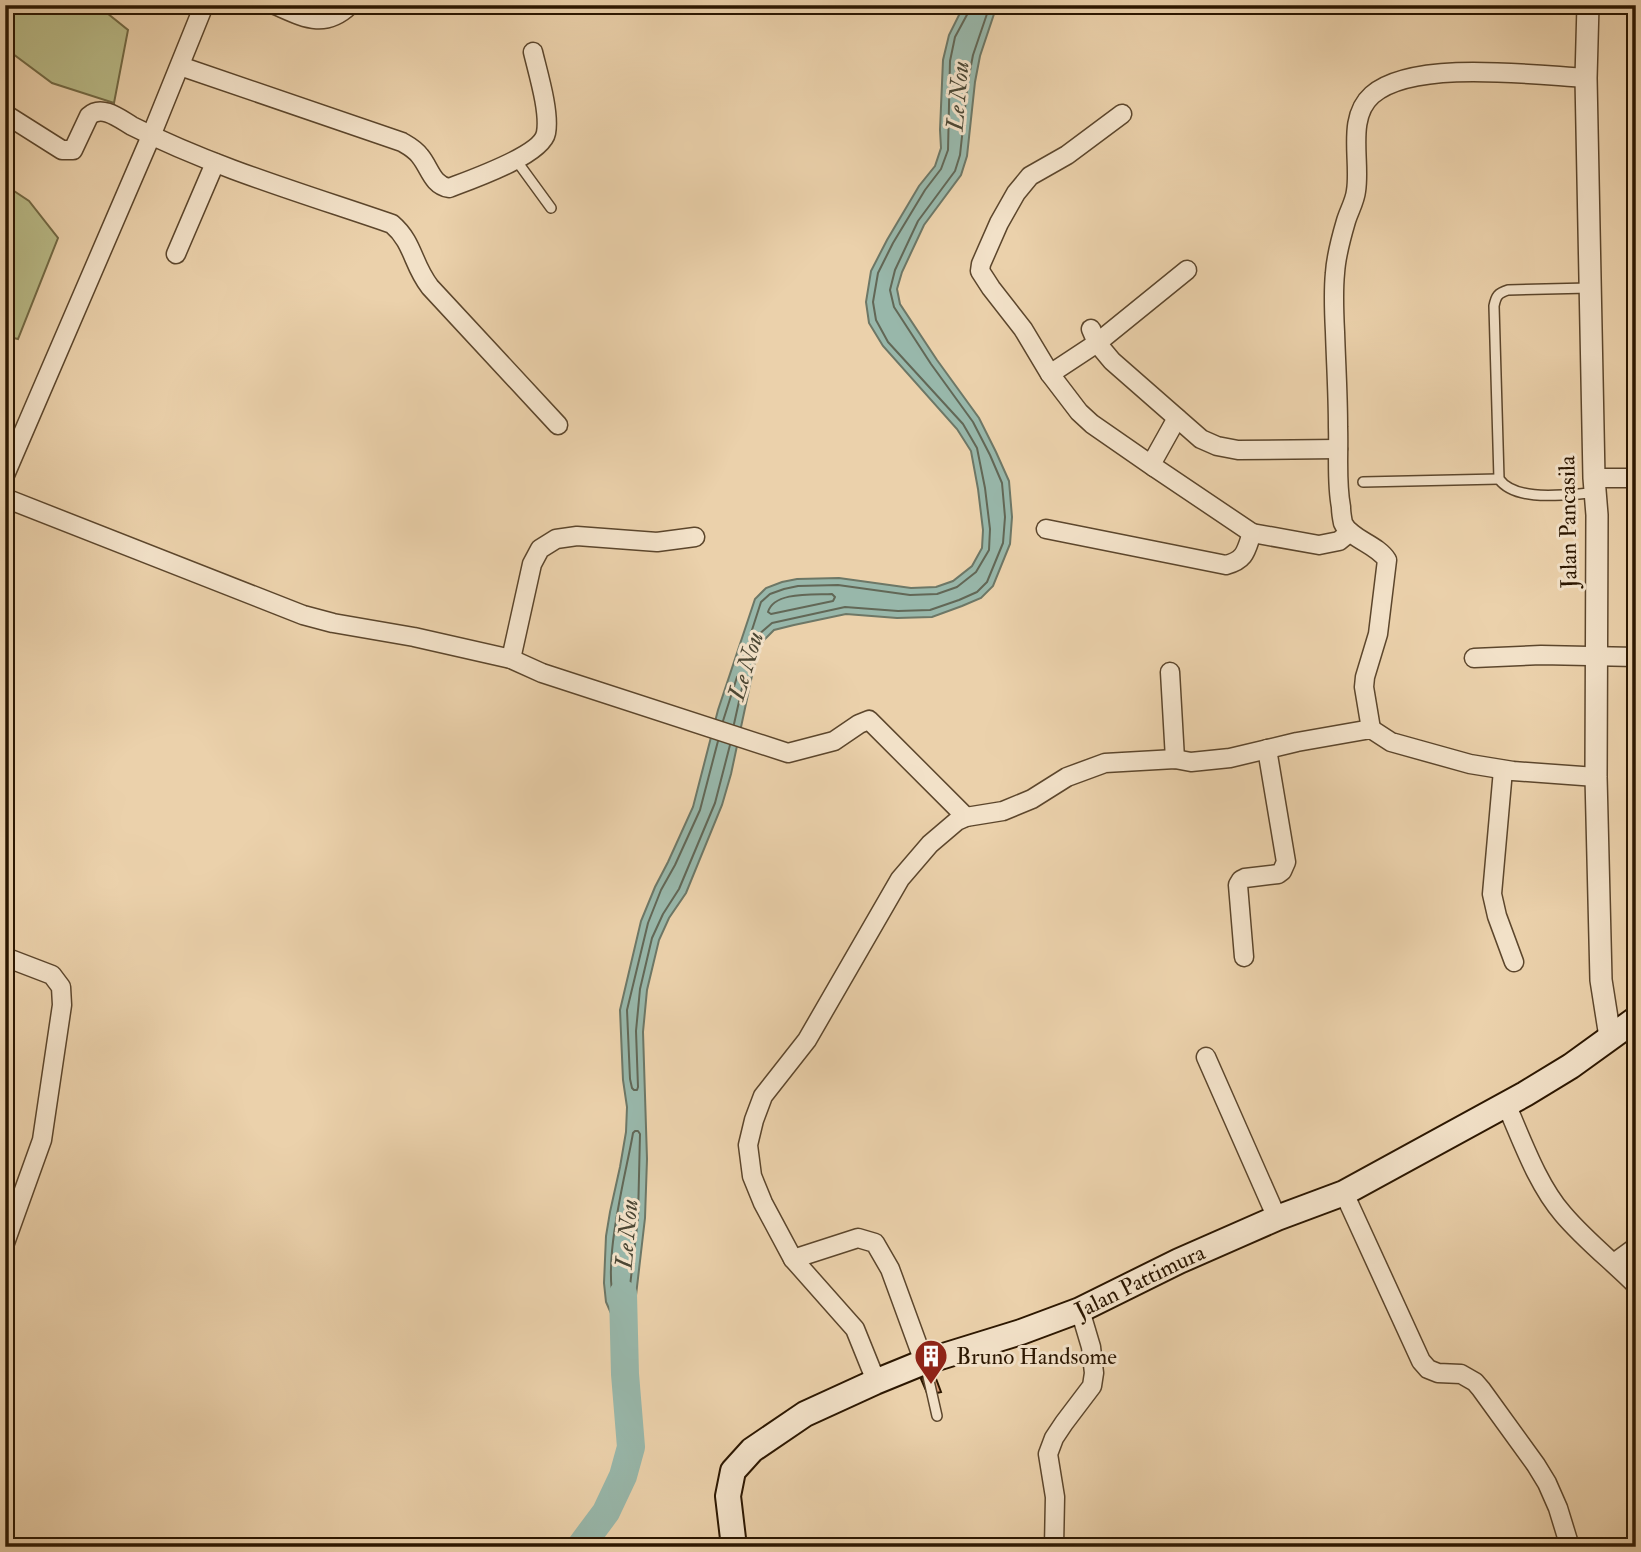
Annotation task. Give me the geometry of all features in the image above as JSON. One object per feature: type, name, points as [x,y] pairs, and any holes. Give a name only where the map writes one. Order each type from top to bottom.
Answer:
[{"type":"main road","name":"Jalan Pattimura","points":[[734,1547],[728,1496],[733,1471],[752,1450],[805,1414],[924,1362],[1080,1311],[1179,1261],[1277,1218],[1344,1194],[1525,1094],[1571,1066],[1636,1019]]},
{"type":"street","points":[[5,475],[204,5]]},
{"type":"street","points":[[275,5],[320,20],[334,18],[349,5]]},
{"type":"street","name":"Jalan Pancasila","points":[[1588,5],[1586,78],[1597,515],[1596,777],[1601,980],[1609,1037]]},
{"type":"street","points":[[180,66],[402,142],[420,155],[440,187],[449,188],[516,160],[540,145],[546,135],[545,106],[533,52]]},
{"type":"street","points":[[1371,729],[1364,687],[1378,635],[1387,560],[1382,552],[1350,532],[1343,524],[1338,492],[1334,294],[1335,272],[1346,219],[1356,192],[1356,131],[1363,106],[1372,95],[1387,85],[1424,74],[1470,72],[1586,78]]},
{"type":"street","points":[[5,114],[68,151],[73,150],[89,116],[104,111],[215,163],[392,224],[409,243],[420,275],[558,425]]},
{"type":"street","points":[[1122,114],[1067,155],[1030,176],[1016,193],[999,223],[980,271],[1023,329],[1050,374],[1084,418],[1252,533],[1330,544],[1350,532]]},
{"type":"street","points":[[176,254],[215,163]]},
{"type":"street","points":[[1050,374],[1094,336],[1187,270]]},
{"type":"street","points":[[1094,336],[1112,361],[1201,439],[1217,446],[1238,450],[1338,449]]},
{"type":"street","points":[[1154,467],[1153,461],[1177,418]]},
{"type":"street","points":[[1595,486],[1636,478]]},
{"type":"street","points":[[5,498],[303,615],[511,659],[542,673],[788,753],[834,741],[859,723],[869,720],[966,817]]},
{"type":"street","points":[[1046,529],[1226,565],[1237,562],[1244,555],[1252,533]]},
{"type":"street","points":[[511,659],[532,564],[540,549],[556,539],[577,536],[657,542],[695,537]]},
{"type":"street","points":[[1474,658],[1541,655],[1636,657]]},
{"type":"street","points":[[1170,672],[1175,760]]},
{"type":"street","points":[[876,1381],[855,1329],[793,1259],[752,1176],[748,1145],[763,1096],[807,1040],[900,879],[930,844],[957,821],[1003,811],[1032,799],[1067,777],[1105,763],[1146,760],[1191,762],[1230,758],[1371,729],[1391,742],[1470,764],[1556,775],[1596,777]]},
{"type":"street","points":[[1244,957],[1238,885],[1245,878],[1278,874],[1286,862],[1267,749]]},
{"type":"street","points":[[1503,769],[1492,894],[1514,962]]},
{"type":"street","points":[[5,957],[52,975],[61,987],[62,1005],[42,1140],[5,1243]]},
{"type":"street","points":[[1206,1057],[1277,1218]]},
{"type":"street","points":[[1506,1104],[1555,1203],[1581,1233],[1636,1285]]},
{"type":"street","points":[[1344,1194],[1421,1361],[1428,1370],[1461,1374],[1481,1389],[1536,1465],[1558,1508],[1570,1547]]},
{"type":"street","points":[[793,1259],[858,1238],[875,1242],[890,1269],[924,1362]]},
{"type":"street","points":[[1614,1263],[1636,1247]]},
{"type":"street","points":[[1054,1547],[1055,1497],[1048,1454],[1059,1430],[1092,1386],[1094,1373],[1091,1347],[1080,1311]]},
{"type":"lane","points":[[516,160],[551,208]]},
{"type":"lane","points":[[1590,288],[1508,290],[1496,297],[1494,306],[1499,479],[1511,490],[1525,494],[1595,486]]},
{"type":"lane","points":[[1363,482],[1499,479]]},
{"type":"lane","points":[[924,1362],[937,1416]]},
{"type":"green space","points":[[5,5],[97,5],[128,30],[114,103],[52,83],[5,48]]},
{"type":"green space","points":[[5,185],[29,201],[58,238],[18,339],[5,336]]},
{"type":"water","points":[[964,5],[997,5],[980,56],[967,156],[961,175],[924,225],[897,289],[900,304],[979,418],[1009,481],[1012,517],[1010,544],[993,586],[981,598],[932,617],[897,618],[846,614],[794,625],[774,630],[757,652],[722,805],[686,893],[669,918],[659,940],[647,990],[643,1032],[647,1159],[645,1218],[635,1304],[630,1322],[624,1331],[613,1318],[606,1302],[604,1283],[606,1236],[626,1132],[627,1107],[620,1010],[641,921],[693,807],[718,710],[755,599],[766,588],[797,579],[839,578],[911,588],[936,587],[953,581],[972,566],[982,548],[983,530],[971,451],[957,429],[883,346],[869,323],[866,302],[871,271],[919,186],[935,166],[941,148],[943,60],[949,35]]},
{"type":"building","name":"Bruno Handsome","points":[[935,1376],[941,1392],[928,1395],[921,1379]]},
{"type":"waterway","name":"Le Nou","points":[[580,1547],[606,1512],[623,1476],[631,1447],[625,1374],[623,1294]]},
{"type":"place","name":"Bruno Handsome","points":[[931,1386]]}]
